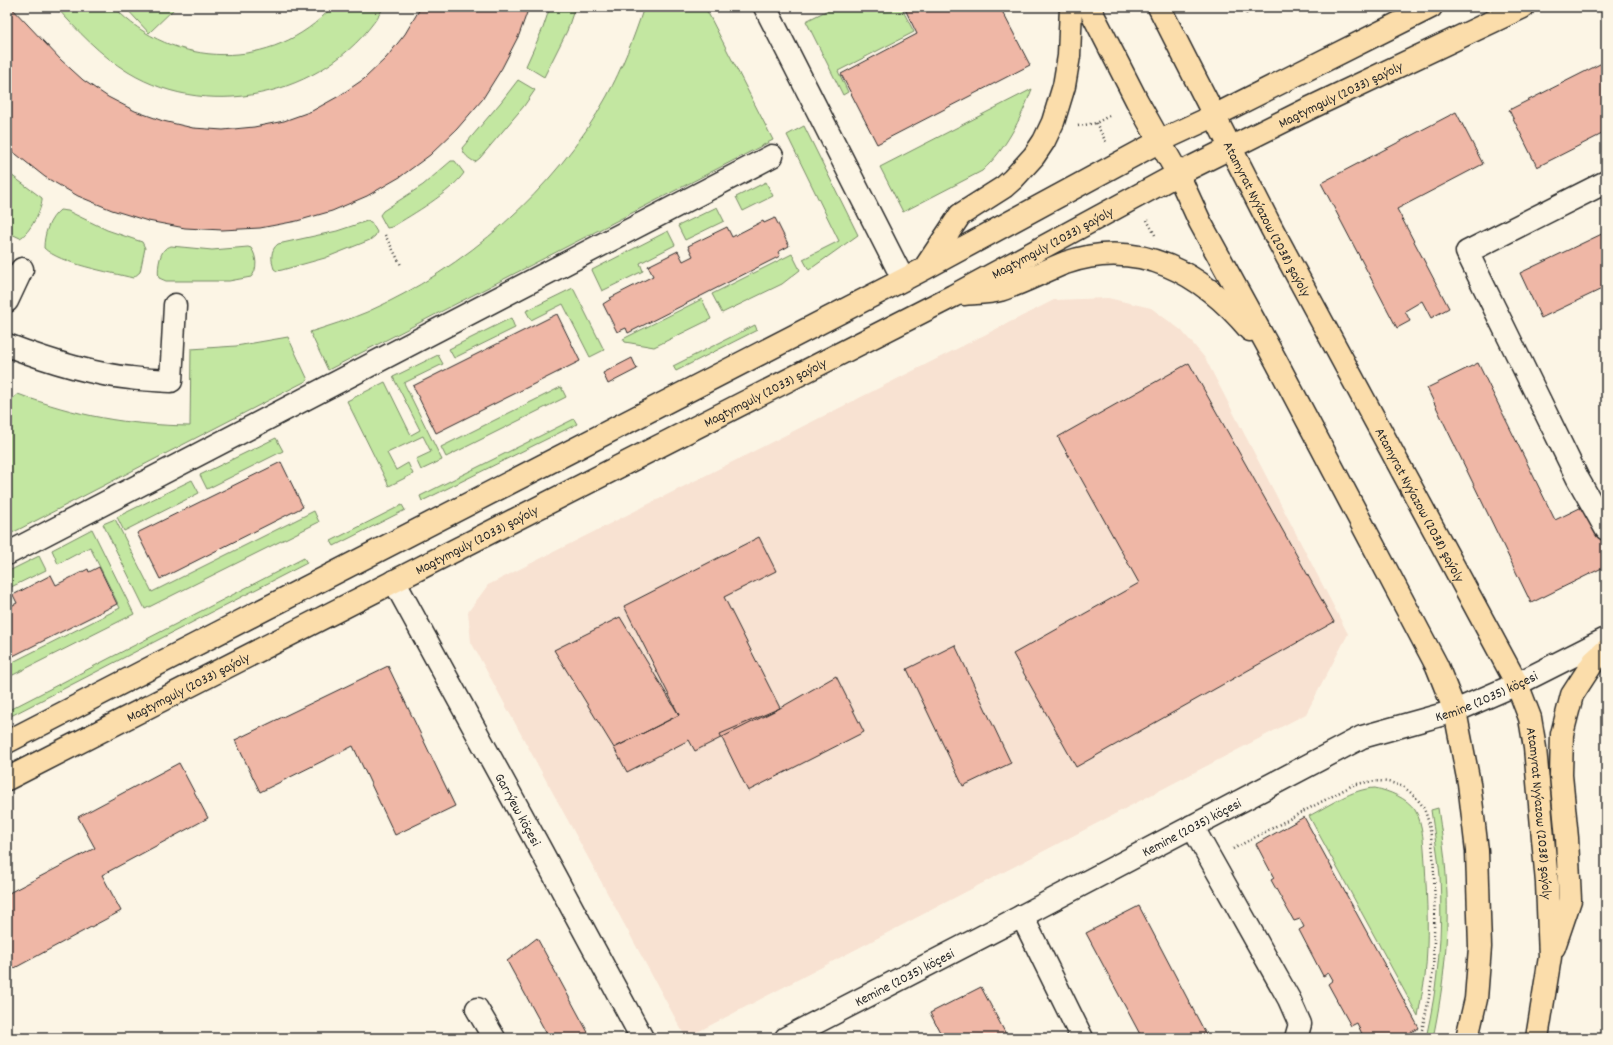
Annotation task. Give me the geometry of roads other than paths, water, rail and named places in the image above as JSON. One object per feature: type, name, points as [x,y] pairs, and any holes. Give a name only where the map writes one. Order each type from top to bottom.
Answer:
[{"type":"main road","points":[[924,269],[960,215],[1004,187],[1034,156],[1044,141],[1056,116],[1064,86],[1069,56],[1070,7]]},
{"type":"main road","points":[[1089,7],[1137,101],[1178,174],[1200,222],[1275,359],[1437,666],[1456,711],[1469,783],[1477,851],[1479,900],[1480,947],[1476,999],[1467,1038]]},
{"type":"main road","name":"Atamyrat Nyýazow (2038) şaýoly","points":[[1159,7],[1272,229],[1517,684],[1530,718],[1535,748],[1547,883],[1550,957],[1537,1038]]},
{"type":"main road","points":[[7,742],[924,269],[1160,141],[1214,116],[1432,7]]},
{"type":"main road","name":"Magtymguly (2033) şaýoly","points":[[7,779],[953,296],[1178,174],[1310,108],[1523,7]]},
{"type":"main road","points":[[953,296],[1000,290],[1066,263],[1099,254],[1126,254],[1154,260],[1178,269],[1197,281],[1238,316],[1275,359]]},
{"type":"main road","points":[[1550,957],[1570,900],[1567,838],[1561,775],[1562,734],[1572,695],[1594,661],[1606,650]]},
{"type":"street","points":[[765,7],[903,279]]},
{"type":"street","points":[[7,554],[772,156]]},
{"type":"street","points":[[1606,182],[1467,252],[1578,479],[1606,529]]},
{"type":"street","points":[[7,300],[22,269]]},
{"type":"street","points":[[7,345],[58,363],[94,372],[130,378],[171,381],[175,305]]},
{"type":"street","name":"Garrýew köçesi","points":[[394,581],[642,1038]]},
{"type":"street","name":"Kemine (2035) köçesi","points":[[786,1038],[1362,737],[1456,711],[1517,684],[1606,639]]},
{"type":"street","points":[[1192,826],[1289,999],[1300,1024],[1296,1038]]},
{"type":"street","points":[[1022,916],[1082,1038]]},
{"type":"street","points":[[477,1009],[494,1038]]}]
